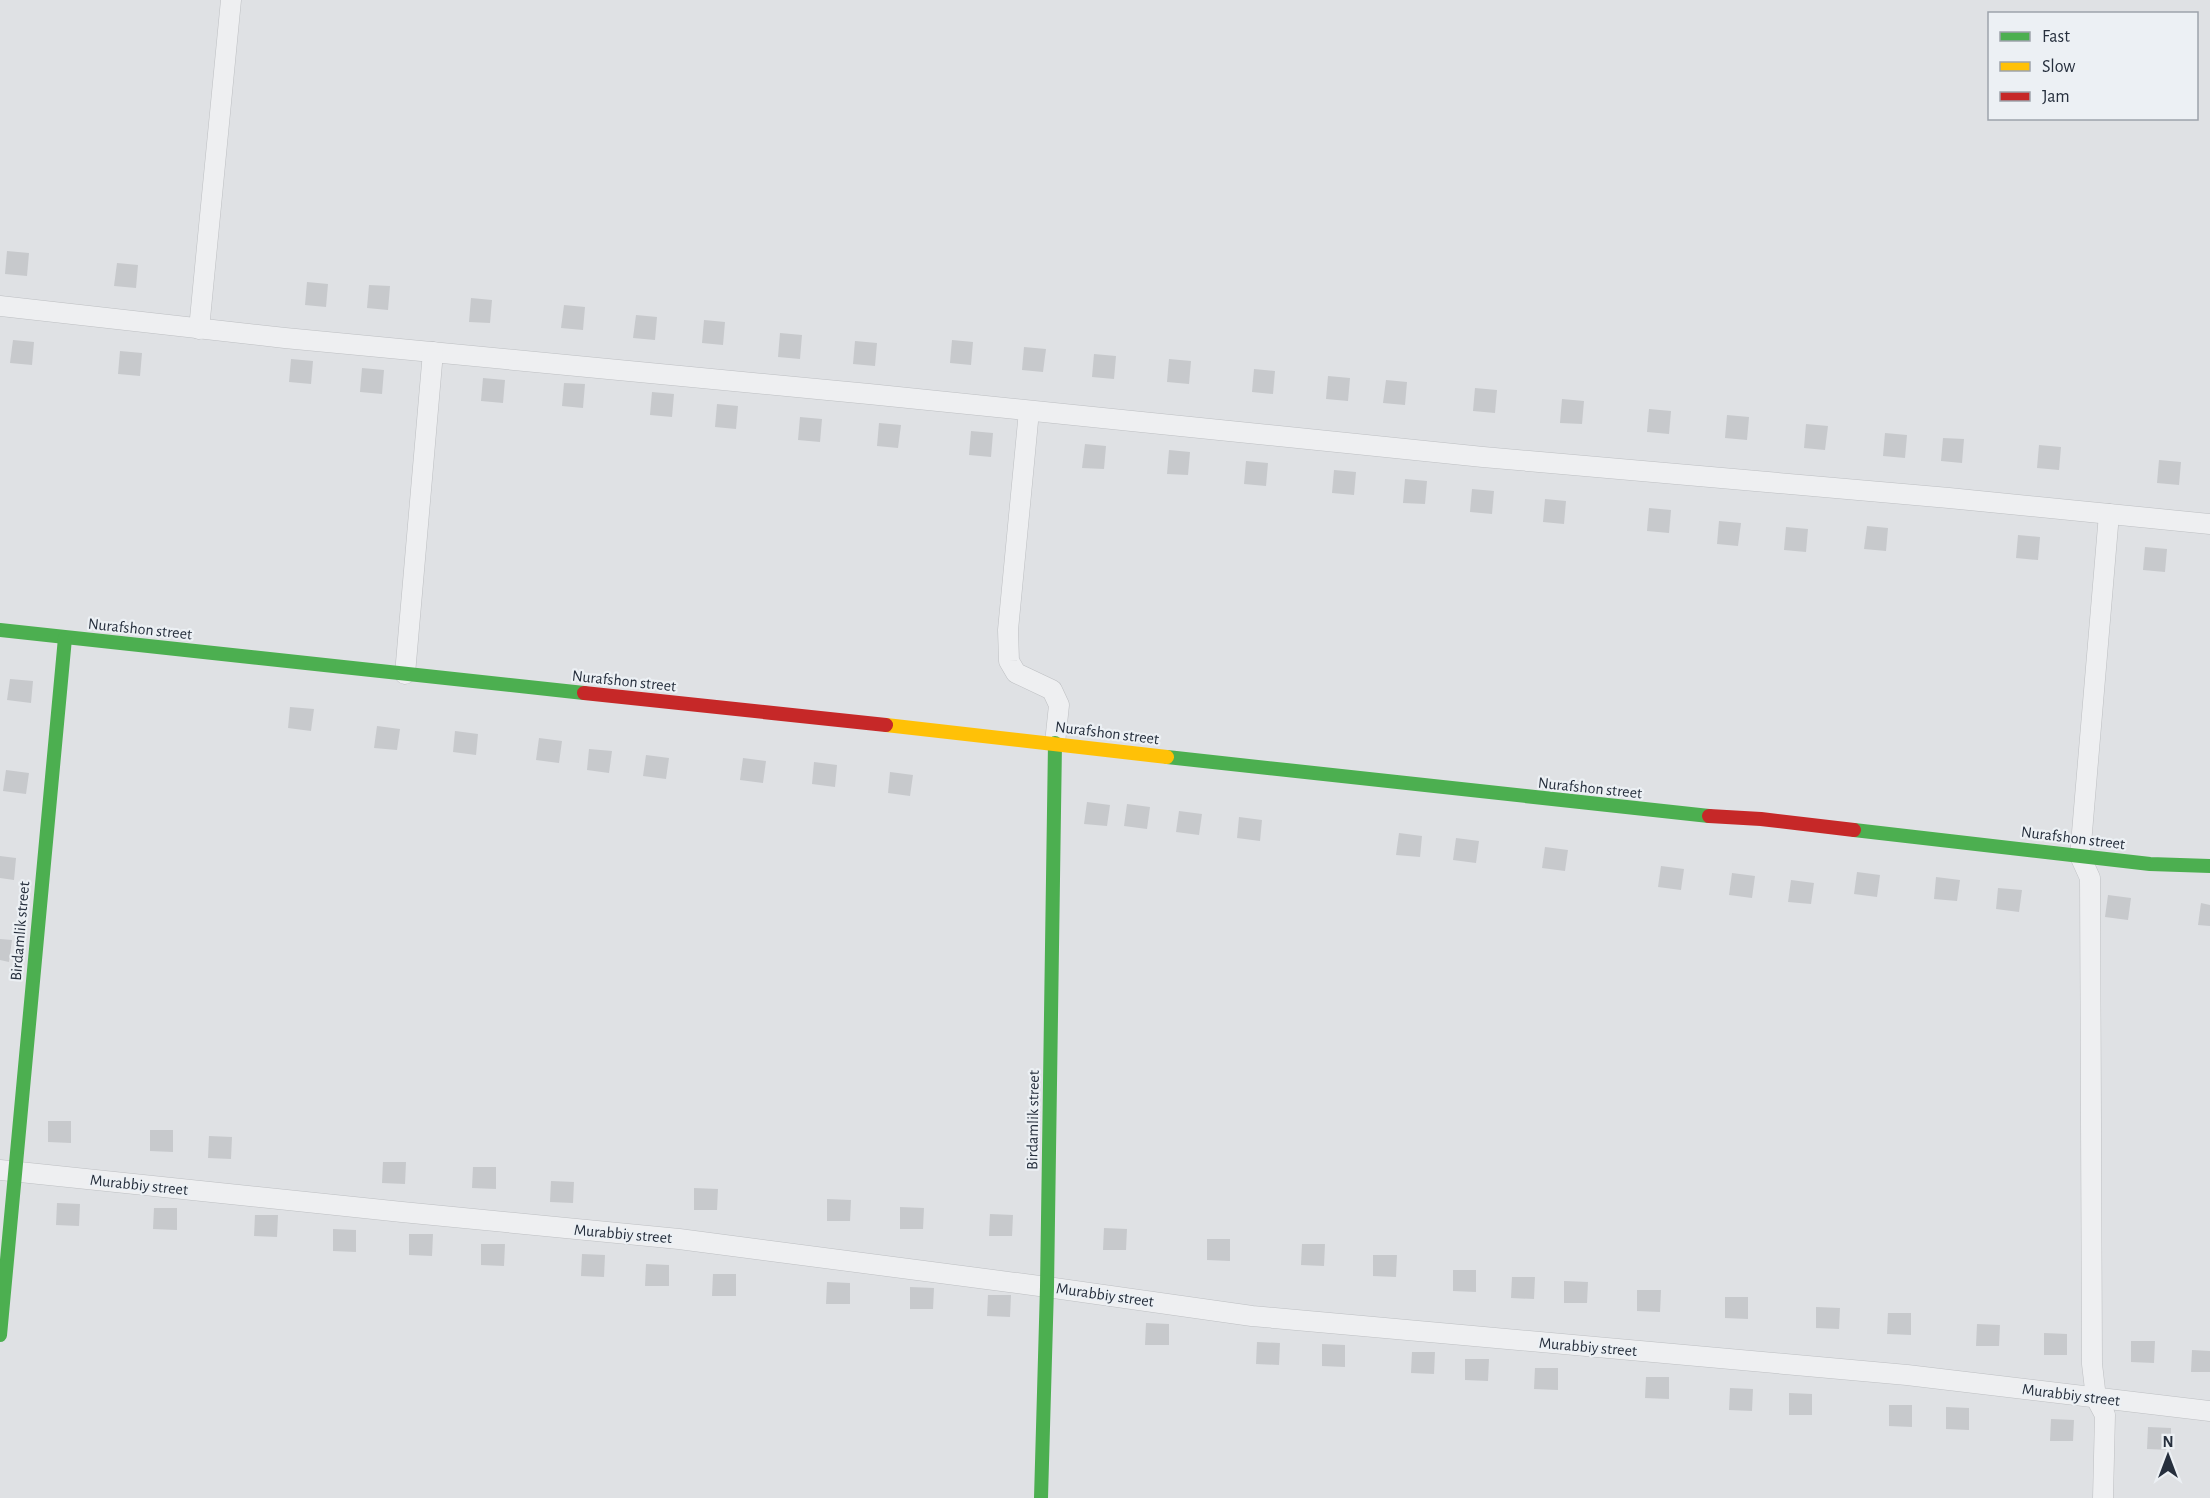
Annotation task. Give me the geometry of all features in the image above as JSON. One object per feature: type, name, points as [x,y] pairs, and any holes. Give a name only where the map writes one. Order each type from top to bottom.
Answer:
[{"type":"street","points":[[199,328],[231,0]]},
{"type":"street","points":[[0,306],[433,352],[1484,457],[2210,524]]},
{"type":"street","points":[[405,674],[433,352]]},
{"type":"street","points":[[1029,411],[1008,630],[1009,661],[1016,673],[1052,690],[1059,705],[1055,743]]},
{"type":"street","points":[[2103,1498],[2105,1415],[2096,1398],[2092,1364],[2090,878],[2080,856],[2109,514]]},
{"type":"street","name":"Nurafshon street","points":[[0,630],[1055,743],[1654,812],[1761,819],[2150,864],[2210,866]]},
{"type":"street","name":"Birdamlik street","points":[[0,1335],[8,1171],[65,638]]},
{"type":"street","name":"Birdamlik street","points":[[1041,1498],[1047,1287],[1055,743]]},
{"type":"street","name":"Murabbiy street","points":[[8,1171],[679,1239],[1252,1316],[1907,1375],[2210,1411]]},
{"type":"building","points":[[7,251],[29,253],[27,276],[5,274]]},
{"type":"building","points":[[117,263],[138,265],[136,288],[114,286]]},
{"type":"building","points":[[307,282],[328,284],[326,307],[305,305]]},
{"type":"building","points":[[369,285],[390,286],[388,310],[367,308]]},
{"type":"building","points":[[471,298],[492,300],[490,323],[469,322]]},
{"type":"building","points":[[564,305],[585,307],[583,330],[561,328]]},
{"type":"building","points":[[636,315],[657,317],[655,340],[633,338]]},
{"type":"building","points":[[704,320],[725,322],[723,345],[702,343]]},
{"type":"building","points":[[780,333],[802,335],[800,359],[778,357]]},
{"type":"building","points":[[13,340],[34,342],[32,365],[10,363]]},
{"type":"building","points":[[952,340],[973,342],[971,365],[950,363]]},
{"type":"building","points":[[855,341],[877,343],[875,366],[853,364]]},
{"type":"building","points":[[1024,347],[1046,349],[1043,372],[1022,370]]},
{"type":"building","points":[[120,351],[142,353],[140,376],[118,374]]},
{"type":"building","points":[[1094,354],[1116,356],[1114,379],[1092,377]]},
{"type":"building","points":[[291,359],[313,361],[311,384],[289,382]]},
{"type":"building","points":[[1169,359],[1191,361],[1189,384],[1167,382]]},
{"type":"building","points":[[362,368],[384,370],[382,394],[360,392]]},
{"type":"building","points":[[1254,369],[1275,371],[1273,394],[1252,392]]},
{"type":"building","points":[[1328,376],[1350,378],[1348,401],[1326,399]]},
{"type":"building","points":[[483,378],[505,380],[503,403],[481,401]]},
{"type":"building","points":[[1386,380],[1407,382],[1405,405],[1383,403]]},
{"type":"building","points":[[564,383],[585,384],[583,408],[562,406]]},
{"type":"building","points":[[1475,388],[1497,390],[1495,413],[1473,411]]},
{"type":"building","points":[[652,392],[674,394],[672,417],[650,415]]},
{"type":"building","points":[[1562,399],[1584,401],[1582,424],[1560,423]]},
{"type":"building","points":[[717,404],[738,406],[736,429],[715,427]]},
{"type":"building","points":[[1649,409],[1671,411],[1669,434],[1647,432]]},
{"type":"building","points":[[1727,415],[1749,417],[1747,440],[1725,438]]},
{"type":"building","points":[[800,417],[822,419],[820,442],[798,440]]},
{"type":"building","points":[[879,423],[901,425],[898,448],[877,446]]},
{"type":"building","points":[[1806,424],[1828,426],[1825,450],[1804,448]]},
{"type":"building","points":[[971,431],[993,433],[991,457],[969,455]]},
{"type":"building","points":[[1885,433],[1907,435],[1905,458],[1883,456]]},
{"type":"building","points":[[1943,438],[1964,439],[1962,463],[1941,461]]},
{"type":"building","points":[[1085,444],[1106,446],[1104,469],[1082,468]]},
{"type":"building","points":[[2039,445],[2061,447],[2059,470],[2037,468]]},
{"type":"building","points":[[1169,450],[1190,452],[1188,475],[1167,474]]},
{"type":"building","points":[[2159,460],[2181,462],[2179,485],[2157,483]]},
{"type":"building","points":[[1246,461],[1268,463],[1266,486],[1244,484]]},
{"type":"building","points":[[1334,470],[1356,472],[1354,495],[1332,493]]},
{"type":"building","points":[[1405,479],[1427,481],[1425,504],[1403,503]]},
{"type":"building","points":[[1472,489],[1494,491],[1492,514],[1470,512]]},
{"type":"building","points":[[1545,499],[1566,501],[1564,524],[1543,522]]},
{"type":"building","points":[[1649,508],[1671,510],[1669,533],[1647,531]]},
{"type":"building","points":[[1719,521],[1741,523],[1738,546],[1717,544]]},
{"type":"building","points":[[1867,526],[1888,528],[1886,551],[1864,549]]},
{"type":"building","points":[[1786,527],[1808,529],[1806,552],[1784,550]]},
{"type":"building","points":[[2018,535],[2040,537],[2038,560],[2016,558]]},
{"type":"building","points":[[2145,547],[2167,549],[2165,572],[2143,570]]},
{"type":"building","points":[[10,679],[33,681],[31,703],[7,700]]},
{"type":"building","points":[[290,707],[314,709],[311,731],[288,728]]},
{"type":"building","points":[[377,726],[400,729],[397,750],[374,748]]},
{"type":"building","points":[[455,731],[478,734],[476,755],[453,752]]},
{"type":"building","points":[[539,738],[562,741],[559,763],[536,760]]},
{"type":"building","points":[[589,749],[612,751],[609,773],[587,770]]},
{"type":"building","points":[[646,755],[669,758],[666,779],[643,776]]},
{"type":"building","points":[[743,758],[766,761],[763,783],[740,780]]},
{"type":"building","points":[[814,762],[837,765],[835,787],[812,784]]},
{"type":"building","points":[[6,770],[29,773],[26,794],[3,791]]},
{"type":"building","points":[[890,772],[913,775],[910,796],[888,793]]},
{"type":"building","points":[[1087,802],[1110,805],[1107,826],[1084,824]]},
{"type":"building","points":[[1127,804],[1150,807],[1147,829],[1124,826]]},
{"type":"building","points":[[1179,811],[1202,814],[1199,835],[1176,832]]},
{"type":"building","points":[[1239,817],[1262,820],[1260,841],[1237,838]]},
{"type":"building","points":[[1399,833],[1422,836],[1420,857],[1396,855]]},
{"type":"building","points":[[1456,838],[1479,841],[1476,863],[1453,860]]},
{"type":"building","points":[[1545,847],[1568,850],[1565,871],[1542,868]]},
{"type":"building","points":[[0,856],[16,858],[14,880],[0,878]]},
{"type":"building","points":[[1661,866],[1684,869],[1681,890],[1658,887]]},
{"type":"building","points":[[1857,872],[1880,875],[1877,897],[1854,894]]},
{"type":"building","points":[[1732,873],[1755,876],[1752,898],[1729,895]]},
{"type":"building","points":[[1936,877],[1960,880],[1957,901],[1934,899]]},
{"type":"building","points":[[1791,880],[1814,883],[1811,904],[1788,902]]},
{"type":"building","points":[[1998,888],[2022,890],[2019,912],[1996,909]]},
{"type":"building","points":[[2108,895],[2131,898],[2128,920],[2105,917]]},
{"type":"building","points":[[2201,903],[2210,905],[2210,926],[2198,925]]},
{"type":"building","points":[[0,939],[12,940],[9,962],[0,960]]},
{"type":"building","points":[[48,1121],[71,1121],[71,1143],[48,1142]]},
{"type":"building","points":[[150,1130],[173,1130],[173,1152],[150,1151]]},
{"type":"building","points":[[209,1136],[232,1137],[231,1159],[208,1158]]},
{"type":"building","points":[[383,1162],[406,1162],[405,1184],[382,1183]]},
{"type":"building","points":[[473,1167],[496,1167],[496,1189],[472,1188]]},
{"type":"building","points":[[551,1181],[574,1182],[573,1203],[550,1202]]},
{"type":"building","points":[[694,1188],[718,1189],[717,1210],[694,1210]]},
{"type":"building","points":[[827,1199],[851,1200],[850,1221],[827,1221]]},
{"type":"building","points":[[57,1203],[80,1204],[79,1226],[56,1225]]},
{"type":"building","points":[[900,1207],[924,1208],[923,1229],[900,1229]]},
{"type":"building","points":[[154,1208],[177,1208],[177,1230],[153,1229]]},
{"type":"building","points":[[990,1214],[1013,1215],[1012,1236],[989,1236]]},
{"type":"building","points":[[255,1215],[278,1215],[277,1237],[254,1236]]},
{"type":"building","points":[[1104,1228],[1127,1229],[1126,1250],[1103,1250]]},
{"type":"building","points":[[333,1229],[356,1230],[356,1252],[333,1251]]},
{"type":"building","points":[[409,1234],[433,1234],[432,1256],[409,1255]]},
{"type":"building","points":[[1207,1239],[1230,1239],[1230,1261],[1207,1260]]},
{"type":"building","points":[[481,1244],[505,1244],[504,1266],[481,1265]]},
{"type":"building","points":[[1302,1244],[1325,1244],[1324,1266],[1301,1265]]},
{"type":"building","points":[[582,1254],[605,1255],[604,1277],[581,1276]]},
{"type":"building","points":[[1373,1255],[1397,1255],[1396,1277],[1373,1276]]},
{"type":"building","points":[[646,1264],[669,1265],[669,1286],[645,1286]]},
{"type":"building","points":[[1453,1270],[1476,1270],[1476,1292],[1453,1291]]},
{"type":"building","points":[[713,1274],[736,1274],[736,1296],[712,1296]]},
{"type":"building","points":[[1512,1277],[1535,1277],[1534,1299],[1511,1298]]},
{"type":"building","points":[[1564,1281],[1588,1282],[1587,1303],[1564,1303]]},
{"type":"building","points":[[827,1282],[850,1283],[850,1304],[826,1304]]},
{"type":"building","points":[[910,1287],[934,1288],[933,1309],[910,1309]]},
{"type":"building","points":[[1637,1290],[1661,1290],[1660,1312],[1637,1311]]},
{"type":"building","points":[[988,1295],[1011,1295],[1010,1317],[987,1316]]},
{"type":"building","points":[[1725,1297],[1748,1297],[1748,1319],[1725,1318]]},
{"type":"building","points":[[1816,1307],[1840,1308],[1839,1329],[1816,1328]]},
{"type":"building","points":[[1888,1313],[1911,1313],[1911,1335],[1887,1334]]},
{"type":"building","points":[[1146,1323],[1169,1324],[1169,1345],[1145,1345]]},
{"type":"building","points":[[1977,1324],[2000,1325],[1999,1346],[1976,1346]]},
{"type":"building","points":[[2044,1333],[2067,1334],[2067,1355],[2044,1355]]},
{"type":"building","points":[[2131,1341],[2155,1341],[2154,1363],[2131,1362]]},
{"type":"building","points":[[1257,1342],[1280,1343],[1279,1365],[1256,1364]]},
{"type":"building","points":[[1322,1344],[1345,1345],[1345,1367],[1322,1366]]},
{"type":"building","points":[[2192,1350],[2210,1351],[2210,1372],[2191,1372]]},
{"type":"building","points":[[1412,1352],[1435,1352],[1434,1374],[1411,1373]]},
{"type":"building","points":[[1465,1359],[1489,1359],[1488,1381],[1465,1380]]},
{"type":"building","points":[[1535,1368],[1558,1368],[1558,1390],[1534,1389]]},
{"type":"building","points":[[1646,1377],[1669,1377],[1669,1399],[1645,1398]]},
{"type":"building","points":[[1730,1388],[1753,1389],[1752,1411],[1729,1410]]},
{"type":"building","points":[[1789,1393],[1812,1394],[1812,1415],[1789,1415]]},
{"type":"building","points":[[1889,1405],[1912,1405],[1912,1427],[1889,1426]]},
{"type":"building","points":[[1946,1407],[1969,1408],[1969,1430],[1946,1429]]},
{"type":"building","points":[[2051,1419],[2074,1420],[2073,1441],[2050,1441]]},
{"type":"building","points":[[2148,1427],[2171,1428],[2171,1450],[2147,1449]]},
{"type":"traffic: fast","points":[[0,630],[584,693]]},
{"type":"traffic: fast","points":[[0,1335],[65,638]]},
{"type":"traffic: fast","points":[[1041,1498],[1047,1287],[1055,743]]},
{"type":"traffic: fast","points":[[1167,757],[1709,816]]},
{"type":"traffic: fast","points":[[1854,830],[2150,864],[2210,866]]},
{"type":"traffic: slow","points":[[886,725],[1167,757]]},
{"type":"traffic: jam","points":[[584,693],[886,725]]},
{"type":"traffic: jam","points":[[1709,816],[1761,819],[1854,830]]}]
